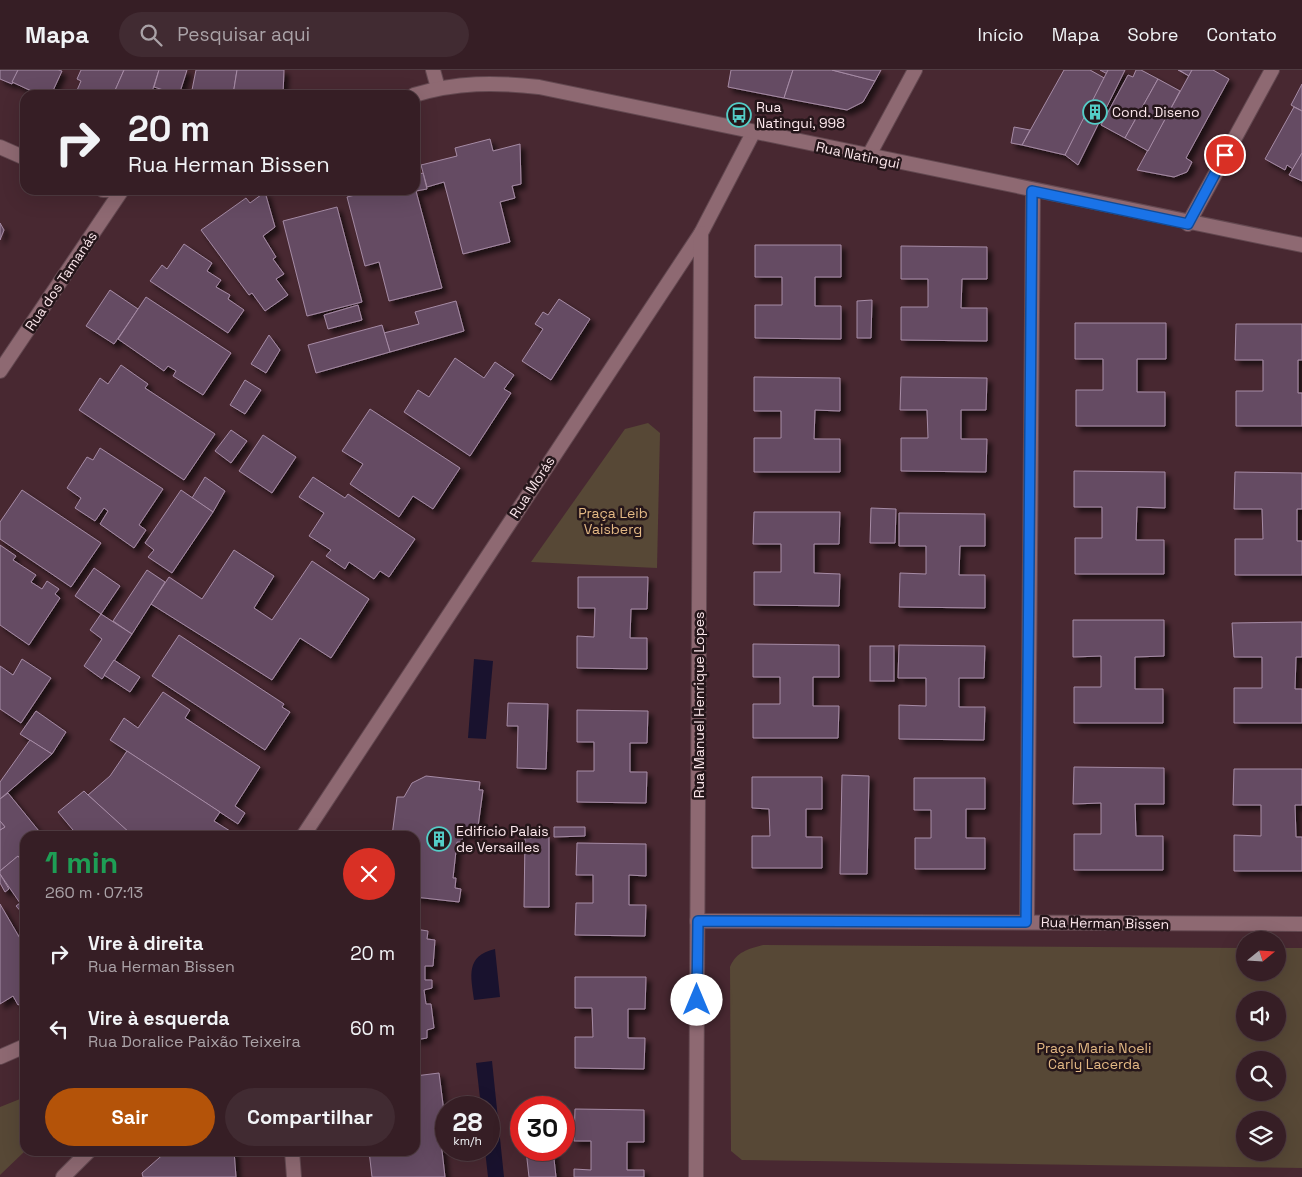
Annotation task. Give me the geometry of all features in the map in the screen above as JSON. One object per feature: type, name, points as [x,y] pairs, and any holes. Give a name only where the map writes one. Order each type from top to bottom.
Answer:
[{"type":"street","points":[[433,70],[438,88]]},
{"type":"street","points":[[868,157],[915,70]]},
{"type":"street","points":[[1188,224],[1272,70]]},
{"type":"street","name":"Rua Natingui","points":[[420,93],[438,88],[472,83],[500,83],[539,88],[1188,224],[1302,246]]},
{"type":"street","name":"Rua Morás","points":[[306,831],[701,233],[752,133]]},
{"type":"street","points":[[0,147],[20,156]]},
{"type":"street","points":[[1026,922],[1032,191]]},
{"type":"street","name":"Rua dos Tamanás","points":[[0,371],[119,195]]},
{"type":"street","name":"Rua Manuel Henrique Lopes","points":[[696,1177],[701,233]]},
{"type":"street","name":"Rua Herman Bissen","points":[[698,921],[1302,924]]},
{"type":"street","points":[[0,1057],[20,1048]]},
{"type":"street","points":[[63,1177],[84,1156]]},
{"type":"street","points":[[292,1156],[294,1177]]},
{"type":"green space","name":"Praça Leib Vaisberg","points":[[648,423],[660,433],[657,568],[531,562],[625,429]]},
{"type":"green space","name":"Praça Maria Noeli Carly Lacerda","points":[[763,945],[1236,948],[1236,981],[1286,981],[1286,948],[1302,948],[1302,1168],[742,1160],[731,1151],[730,967],[739,955]]},
{"type":"green space","points":[[20,1099],[20,1156],[0,1175],[0,1107]]},
{"type":"shaded area","points":[[474,659],[493,661],[486,739],[468,738]]},
{"type":"shaded area","points":[[495,949],[500,997],[474,1000],[471,975],[474,962],[485,952]]},
{"type":"shaded area","points":[[492,1061],[496,1096],[480,1096],[476,1063]]},
{"type":"shaded area","points":[[500,1138],[504,1177],[488,1177],[486,1161],[500,1161]]},
{"type":"building","points":[[0,70],[18,70],[12,84],[0,79]]},
{"type":"building","points":[[18,70],[62,71],[53,90],[29,90],[12,82]]},
{"type":"building","points":[[81,70],[124,70],[115,90],[77,90],[81,81],[77,79]]},
{"type":"building","points":[[124,70],[159,70],[153,90],[115,90]]},
{"type":"building","points":[[159,70],[187,70],[181,90],[163,90],[154,87]]},
{"type":"building","points":[[196,70],[237,70],[234,90],[192,90]]},
{"type":"building","points":[[237,70],[284,70],[283,90],[234,90]]},
{"type":"building","points":[[731,70],[793,70],[784,98],[728,87]]},
{"type":"building","points":[[793,70],[832,70],[875,81],[863,102],[847,110],[784,98]]},
{"type":"building","points":[[832,70],[881,70],[875,81]]},
{"type":"building","points":[[1064,70],[1090,70],[1106,79],[1065,155],[1022,145]]},
{"type":"building","points":[[1100,70],[1117,70],[1113,77]]},
{"type":"building","name":"Cond. Diseno","points":[[1108,70],[1125,70],[1078,165],[1065,155]]},
{"type":"building","points":[[1136,70],[1141,70],[1158,79],[1125,138],[1101,125],[1128,75],[1133,77]]},
{"type":"building","name":"Cond. Diseno","points":[[1178,70],[1192,70],[1189,76]]},
{"type":"building","name":"Cond. Diseno","points":[[1179,70],[1192,70],[1189,76]]},
{"type":"building","points":[[1192,70],[1213,70],[1229,79],[1186,158],[1192,162],[1187,172],[1174,177],[1137,170]]},
{"type":"building","points":[[1158,79],[1180,91],[1148,151],[1125,138]]},
{"type":"building","points":[[1302,84],[1302,111],[1291,105]]},
{"type":"building","points":[[1294,107],[1302,111],[1302,153],[1293,169],[1287,165],[1285,170],[1265,159]]},
{"type":"building","points":[[1014,127],[1030,130],[1022,145],[1011,143]]},
{"type":"building","points":[[490,139],[493,151],[520,144],[521,184],[512,186],[515,198],[500,202],[510,242],[463,254],[444,182],[427,187],[421,165],[457,156],[455,148]]},
{"type":"building","points":[[1302,153],[1302,181],[1289,175]]},
{"type":"building","points":[[423,173],[427,189],[420,190],[420,174]]},
{"type":"building","points":[[261,195],[266,195],[275,227],[263,236],[276,257],[273,259],[284,274],[276,279],[288,295],[265,311],[252,293],[249,295],[201,230],[246,198],[250,203]]},
{"type":"building","points":[[355,195],[417,195],[442,288],[389,301],[379,262],[365,266],[347,197]]},
{"type":"building","points":[[337,207],[362,302],[307,316],[283,221]]},
{"type":"building","points":[[0,223],[4,230],[0,240]]},
{"type":"building","points":[[184,244],[212,263],[207,271],[221,280],[216,287],[230,295],[228,299],[244,310],[228,333],[150,281],[162,265],[167,269]]},
{"type":"building","points":[[755,245],[841,245],[841,277],[815,277],[815,306],[841,306],[841,339],[755,338],[755,305],[782,305],[782,277],[755,277]]},
{"type":"building","points":[[901,246],[987,247],[987,279],[962,279],[961,308],[987,308],[987,341],[901,340],[901,307],[928,307],[928,279],[901,279]]},
{"type":"building","points":[[110,290],[138,309],[114,344],[86,326]]},
{"type":"building","points":[[146,297],[231,353],[203,395],[173,376],[176,371],[168,366],[164,371],[118,339]]},
{"type":"building","points":[[559,299],[590,319],[551,380],[522,361],[543,329],[535,324],[543,312],[548,315]]},
{"type":"building","points":[[872,300],[871,338],[857,338],[857,301]]},
{"type":"building","points":[[456,301],[464,331],[390,352],[384,333],[419,324],[415,312]]},
{"type":"building","points":[[358,305],[362,320],[328,329],[324,315]]},
{"type":"building","points":[[1075,323],[1166,323],[1166,359],[1137,359],[1137,392],[1165,392],[1165,426],[1076,426],[1076,390],[1103,390],[1103,359],[1075,359]]},
{"type":"building","points":[[1236,324],[1302,324],[1302,360],[1298,360],[1298,393],[1302,393],[1302,426],[1236,426],[1236,391],[1263,391],[1263,360],[1235,360]]},
{"type":"building","points":[[382,325],[390,352],[316,373],[308,345]]},
{"type":"building","points":[[269,335],[280,350],[266,373],[251,364]]},
{"type":"building","points":[[455,358],[484,378],[495,362],[514,375],[504,389],[511,393],[470,456],[404,412],[418,390],[429,397]]},
{"type":"building","points":[[121,365],[148,384],[145,388],[215,434],[184,480],[79,410],[100,378],[108,384]]},
{"type":"building","points":[[754,377],[840,378],[840,411],[815,410],[814,439],[840,439],[840,472],[754,472],[754,438],[781,438],[781,411],[754,411]]},
{"type":"building","points":[[901,377],[987,378],[986,410],[961,410],[961,439],[987,439],[986,472],[901,471],[901,438],[928,438],[927,410],[900,410]]},
{"type":"building","points":[[245,380],[261,390],[245,414],[230,405]]},
{"type":"building","points":[[370,409],[460,468],[433,509],[413,496],[399,517],[350,484],[363,464],[342,451]]},
{"type":"building","points":[[231,430],[247,441],[231,463],[215,451]]},
{"type":"building","points":[[263,435],[296,457],[272,493],[239,471]]},
{"type":"building","points":[[100,448],[163,489],[139,525],[146,530],[134,548],[100,524],[108,511],[104,508],[95,521],[75,508],[81,498],[67,488],[87,457],[93,460]]},
{"type":"building","points":[[1074,471],[1165,472],[1165,508],[1137,507],[1136,540],[1164,540],[1164,574],[1075,574],[1075,538],[1102,538],[1102,507],[1074,507]]},
{"type":"building","points":[[1235,472],[1302,473],[1302,509],[1297,509],[1297,541],[1302,541],[1302,575],[1235,575],[1235,539],[1263,539],[1262,509],[1234,509]]},
{"type":"building","points":[[205,477],[225,491],[213,512],[192,498]]},
{"type":"building","points":[[313,477],[345,498],[348,494],[415,539],[389,577],[380,571],[374,579],[349,562],[345,569],[326,556],[331,550],[309,536],[324,513],[299,497]]},
{"type":"building","points":[[22,490],[101,543],[71,587],[0,539],[0,522]]},
{"type":"building","points":[[181,490],[213,512],[172,573],[148,557],[154,550],[145,543]]},
{"type":"building","points":[[871,508],[896,509],[895,543],[870,543]]},
{"type":"building","points":[[754,512],[840,512],[839,544],[814,544],[814,573],[840,574],[839,606],[754,605],[754,572],[781,572],[781,544],[753,544]]},
{"type":"building","points":[[899,513],[985,514],[985,546],[960,546],[959,575],[985,575],[985,608],[899,607],[900,573],[926,574],[926,546],[899,546]]},
{"type":"building","points":[[0,545],[16,556],[13,560],[36,575],[31,582],[42,589],[47,581],[59,589],[55,594],[60,598],[29,645],[0,625]]},
{"type":"building","points":[[234,550],[274,576],[254,608],[272,620],[312,561],[369,599],[331,658],[300,638],[272,680],[151,604],[169,577],[202,599]]},
{"type":"building","points":[[94,568],[120,586],[101,614],[75,596]]},
{"type":"building","points":[[147,570],[165,582],[132,634],[113,621]]},
{"type":"building","points":[[578,577],[648,577],[647,609],[631,609],[630,638],[647,638],[647,669],[577,668],[577,636],[594,637],[595,608],[578,608]]},
{"type":"building","points":[[101,614],[132,634],[102,679],[84,666],[102,639],[90,630]]},
{"type":"building","points":[[1073,620],[1164,620],[1164,656],[1135,657],[1135,689],[1163,689],[1163,723],[1074,723],[1074,687],[1101,687],[1101,656],[1073,657]]},
{"type":"building","points":[[1302,622],[1302,657],[1296,657],[1295,689],[1302,689],[1302,723],[1234,723],[1234,688],[1262,688],[1262,657],[1234,657],[1232,623]]},
{"type":"building","points":[[179,635],[284,704],[282,707],[290,712],[265,750],[152,676]]},
{"type":"building","points":[[753,644],[839,645],[839,677],[813,677],[813,706],[839,706],[838,738],[753,738],[753,704],[780,704],[780,677],[753,677]]},
{"type":"building","points":[[899,645],[985,646],[984,678],[959,678],[959,707],[985,707],[984,740],[899,739],[899,705],[926,706],[926,678],[898,678]]},
{"type":"building","points":[[870,646],[894,646],[894,681],[870,681]]},
{"type":"building","points":[[22,659],[51,678],[21,723],[0,709],[0,666],[13,675]]},
{"type":"building","points":[[114,660],[140,677],[130,692],[104,675]]},
{"type":"building","points":[[163,692],[190,710],[185,718],[260,767],[235,806],[245,813],[238,824],[110,740],[124,718],[138,728]]},
{"type":"building","points":[[508,703],[548,704],[546,769],[517,768],[518,726],[507,726]]},
{"type":"building","points":[[577,710],[648,711],[647,743],[630,743],[630,772],[647,772],[646,803],[577,802],[577,771],[594,771],[594,742],[577,742]]},
{"type":"building","points":[[36,711],[66,732],[52,754],[20,734]]},
{"type":"building","points":[[30,740],[52,754],[0,799],[0,782]]},
{"type":"building","points":[[127,751],[220,812],[214,821],[230,831],[128,831],[88,795],[110,776]]},
{"type":"building","points":[[1074,767],[1164,768],[1164,804],[1135,804],[1136,836],[1163,836],[1163,870],[1074,870],[1074,834],[1101,834],[1101,803],[1073,804]]},
{"type":"building","points":[[1234,769],[1302,769],[1302,805],[1295,805],[1296,837],[1302,837],[1302,871],[1234,871],[1234,835],[1261,836],[1261,805],[1233,805]]},
{"type":"building","points":[[842,775],[869,776],[867,874],[840,874]]},
{"type":"building","name":"Edifício Palais de Versailles","points":[[426,776],[480,782],[479,790],[483,790],[477,834],[463,833],[462,842],[457,842],[453,878],[456,878],[455,888],[461,889],[459,902],[420,898],[420,831],[393,831],[397,797],[404,797],[412,783]]},
{"type":"building","points":[[752,777],[822,777],[822,809],[806,809],[806,837],[822,837],[822,868],[752,868],[752,836],[770,836],[769,809],[752,808]]},
{"type":"building","points":[[914,778],[985,778],[985,809],[966,809],[966,838],[985,838],[985,869],[915,869],[915,838],[931,838],[931,810],[914,810]]},
{"type":"building","points":[[84,791],[128,831],[74,831],[58,812]]},
{"type":"building","points":[[8,793],[39,831],[20,831],[20,859],[18,856],[0,871],[0,830],[5,827],[0,821],[0,799]]},
{"type":"building","points":[[0,821],[5,827],[0,830]]},
{"type":"building","points":[[554,827],[585,827],[585,836],[554,837]]},
{"type":"building","points":[[549,837],[549,907],[524,907],[525,838]]},
{"type":"building","points":[[577,843],[646,844],[646,876],[629,875],[629,905],[646,905],[645,936],[575,935],[576,903],[593,903],[593,875],[576,875]]},
{"type":"building","points":[[18,856],[20,859],[20,903],[0,874],[0,871]]},
{"type":"building","points":[[0,874],[9,889],[5,892],[0,883]]},
{"type":"building","points":[[0,904],[20,938],[20,1004],[18,1005],[13,996],[0,1004]]},
{"type":"building","points":[[420,930],[428,931],[427,939],[435,940],[433,966],[425,966],[425,980],[432,980],[432,988],[424,990],[426,1004],[431,1004],[434,1028],[427,1030],[427,1038],[420,1039]]},
{"type":"building","points":[[575,977],[646,977],[645,1009],[628,1009],[628,1038],[645,1038],[644,1069],[575,1068],[575,1037],[593,1037],[592,1008],[575,1008]]},
{"type":"building","points":[[439,1073],[442,1096],[435,1096],[435,1161],[443,1161],[445,1177],[372,1177],[370,1156],[420,1156],[420,1075]]},
{"type":"building","points":[[575,1109],[644,1110],[644,1142],[627,1142],[627,1170],[644,1170],[644,1177],[574,1177],[574,1169],[591,1170],[591,1141],[575,1141]]},
{"type":"building","points":[[161,1156],[234,1156],[236,1177],[143,1177],[142,1173]]},
{"type":"building","points":[[527,1161],[554,1161],[556,1177],[529,1177]]},
{"type":"place","name":"Cond. Diseno","points":[[1095,112]]},
{"type":"place","name":"Rua Natingui, 998","points":[[739,115]]},
{"type":"place","name":"Edifício Palais de Versailles","points":[[439,839]]},
{"type":"route","points":[[697,1000],[698,921],[1026,922],[1032,191],[1188,224],[1225,155]]}]
